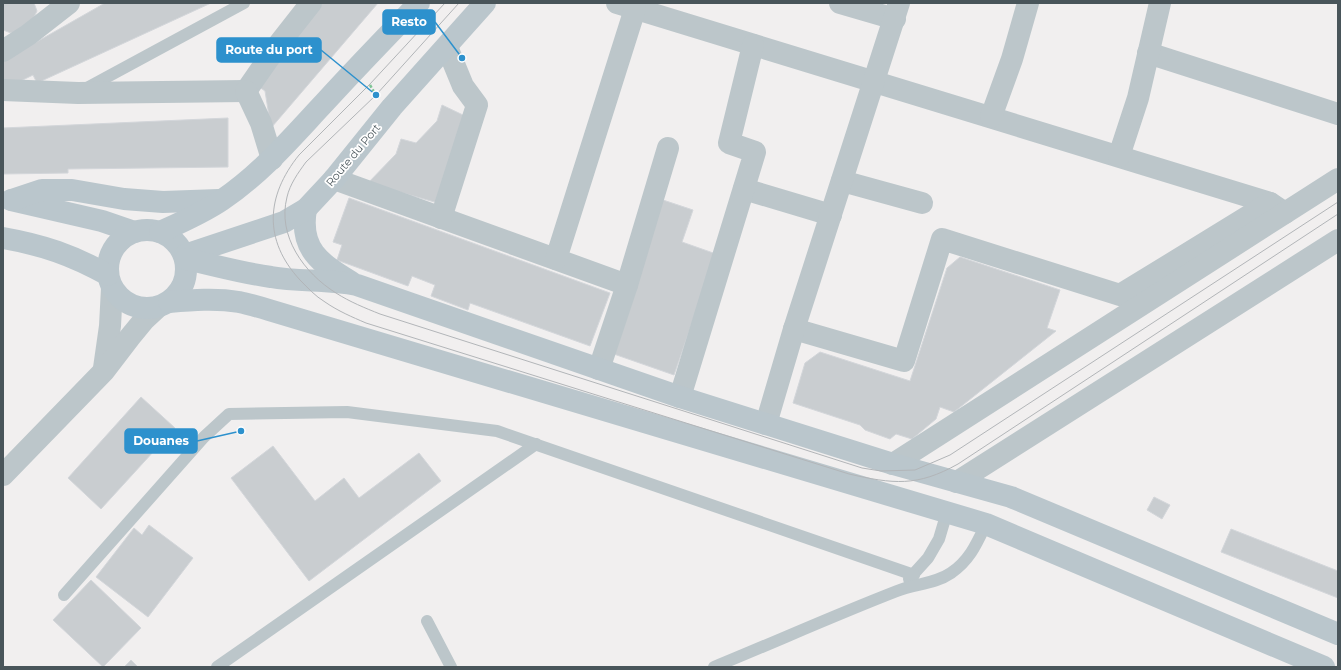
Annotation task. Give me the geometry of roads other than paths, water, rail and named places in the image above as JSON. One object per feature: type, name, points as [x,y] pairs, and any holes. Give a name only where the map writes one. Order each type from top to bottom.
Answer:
[{"type":"main road","points":[[110,281],[108,261],[113,249],[122,238],[188,220],[223,199],[248,180],[272,159],[354,70],[419,3]]},
{"type":"main road","name":"Route du Port","points":[[185,257],[284,222],[306,209],[334,179],[392,108],[485,3]]},
{"type":"main road","points":[[7,200],[42,190],[72,190],[124,199],[163,202],[223,199]]},
{"type":"main road","points":[[124,199],[141,215],[147,231]]},
{"type":"main road","points":[[7,200],[170,237],[179,245],[185,257],[187,272],[184,284],[178,294],[164,305]]},
{"type":"main road","points":[[306,209],[304,230],[311,251],[318,260],[357,285]]},
{"type":"main road","points":[[3,238],[28,242],[56,250],[83,261],[110,281],[120,298],[131,306],[144,309],[194,299],[238,302],[270,310],[986,524],[1324,667]]},
{"type":"main road","points":[[185,257],[270,277],[302,281],[339,282],[357,285],[599,369],[766,424],[893,464],[1011,497],[1338,634]]},
{"type":"main road","points":[[947,512],[957,482]]},
{"type":"street","points":[[246,91],[278,45],[311,3]]},
{"type":"street","points":[[766,424],[794,329],[897,11],[840,3]]},
{"type":"street","points":[[991,117],[1012,59],[1028,3]]},
{"type":"street","points":[[1119,156],[1138,98],[1160,3]]},
{"type":"street","points":[[3,51],[28,35],[62,5]]},
{"type":"street","points":[[556,259],[626,6],[1119,156],[1278,208]]},
{"type":"street","points":[[680,396],[755,152],[729,143],[753,45]]},
{"type":"street","points":[[441,218],[477,105],[463,86],[447,47]]},
{"type":"street","points":[[1148,53],[1338,114]]},
{"type":"street","points":[[3,90],[78,93],[246,91]]},
{"type":"street","points":[[246,91],[261,123],[272,159]]},
{"type":"street","points":[[599,369],[627,285],[668,148]]},
{"type":"street","points":[[334,179],[627,285]]},
{"type":"street","points":[[794,329],[904,361],[942,239],[1120,295],[1278,208],[1338,179]]},
{"type":"street","points":[[842,181],[922,203]]},
{"type":"street","points":[[744,189],[831,215]]},
{"type":"street","points":[[893,464],[1278,208]]},
{"type":"street","points":[[957,482],[1338,240]]},
{"type":"street","points":[[104,371],[110,326],[110,281]]},
{"type":"street","points":[[3,475],[104,371],[144,320],[164,305]]},
{"type":"lane","points":[[78,93],[244,3]]},
{"type":"lane","points":[[64,595],[204,437],[230,414],[347,412],[497,431],[914,575]]},
{"type":"lane","points":[[217,667],[536,444]]},
{"type":"lane","points":[[899,590],[928,558],[939,539],[947,512]]},
{"type":"lane","points":[[714,667],[899,590],[933,581],[950,573],[961,565],[973,552],[986,524]]},
{"type":"lane","points":[[427,621],[451,667]]},
{"type":"tram line","points":[[445,3],[370,84],[299,155],[280,186],[275,202],[273,218],[275,234],[288,265],[300,280],[321,300],[345,314],[366,323],[849,474],[879,480],[917,480],[930,477],[958,464],[1338,214]]},
{"type":"tram line","points":[[459,3],[376,95],[306,162],[290,188],[285,212],[286,226],[296,252],[313,275],[336,293],[352,302],[380,314],[862,468],[881,471],[915,470],[950,455],[1338,202]]},
{"type":"place","name":"Resto","points":[[462,58]]},
{"type":"place","name":"Route du port","points":[[376,95]]},
{"type":"place","name":"Douanes","points":[[241,431]]}]
